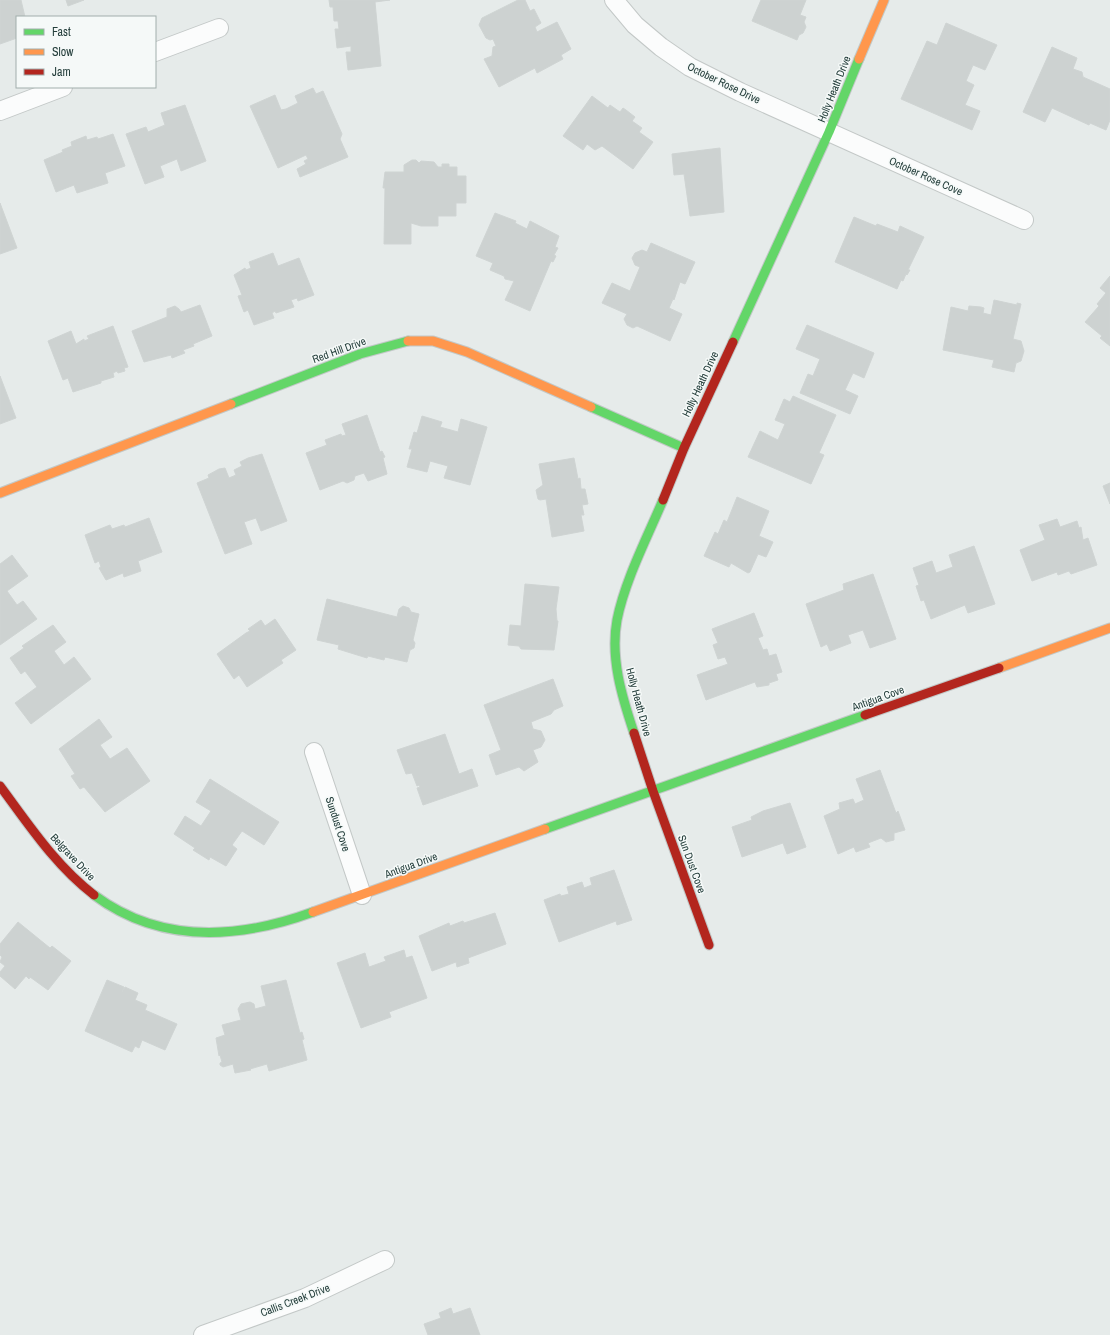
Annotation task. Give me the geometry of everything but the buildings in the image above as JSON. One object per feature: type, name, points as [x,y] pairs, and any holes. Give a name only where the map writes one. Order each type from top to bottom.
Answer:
[{"type":"street","name":"October Rose Drive","points":[[614,0],[635,25],[661,47],[690,68],[829,132]]},
{"type":"street","name":"Holly Heath Drive","points":[[653,790],[622,693],[617,665],[617,621],[623,598],[684,448],[829,132],[884,0]]},
{"type":"street","points":[[156,52],[219,28]]},
{"type":"street","points":[[0,111],[60,88]]},
{"type":"street","name":"October Rose Cove","points":[[829,132],[1024,220]]},
{"type":"street","name":"Red Hill Drive","points":[[0,493],[332,365],[392,344],[421,340],[442,343],[467,352],[684,448]]},
{"type":"street","name":"Antigua Cove","points":[[653,790],[1110,628]]},
{"type":"street","name":"Sundust Cove","points":[[314,752],[362,895]]},
{"type":"street","name":"Belgrave Drive","points":[[0,786],[48,851],[86,889],[112,906],[170,929]]},
{"type":"street","name":"Antigua Drive","points":[[170,929],[208,933],[250,931],[286,922],[653,790]]},
{"type":"street","name":"Sun Dust Cove","points":[[653,790],[709,945]]},
{"type":"street","name":"Callis Creek Drive","points":[[203,1335],[305,1298],[385,1260]]},
{"type":"traffic: fast","points":[[733,342],[829,132],[859,59]]},
{"type":"traffic: fast","points":[[231,404],[360,354],[408,341]]},
{"type":"traffic: fast","points":[[591,407],[684,448]]},
{"type":"traffic: fast","points":[[634,733],[625,706],[618,677],[615,634],[625,590],[663,500]]},
{"type":"traffic: fast","points":[[545,829],[865,715]]},
{"type":"traffic: fast","points":[[94,895],[120,911],[146,923],[173,929],[201,932],[229,932],[257,928],[313,912]]},
{"type":"traffic: slow","points":[[859,59],[884,0]]},
{"type":"traffic: slow","points":[[408,341],[433,341],[467,352],[591,407]]},
{"type":"traffic: slow","points":[[0,493],[231,404]]},
{"type":"traffic: slow","points":[[999,668],[1110,628]]},
{"type":"traffic: slow","points":[[313,912],[545,829]]},
{"type":"traffic: jam","points":[[663,500],[684,448],[733,342]]},
{"type":"traffic: jam","points":[[865,715],[999,668]]},
{"type":"traffic: jam","points":[[634,733],[653,791],[709,945]]},
{"type":"traffic: jam","points":[[0,786],[32,830],[55,858],[94,895]]}]
